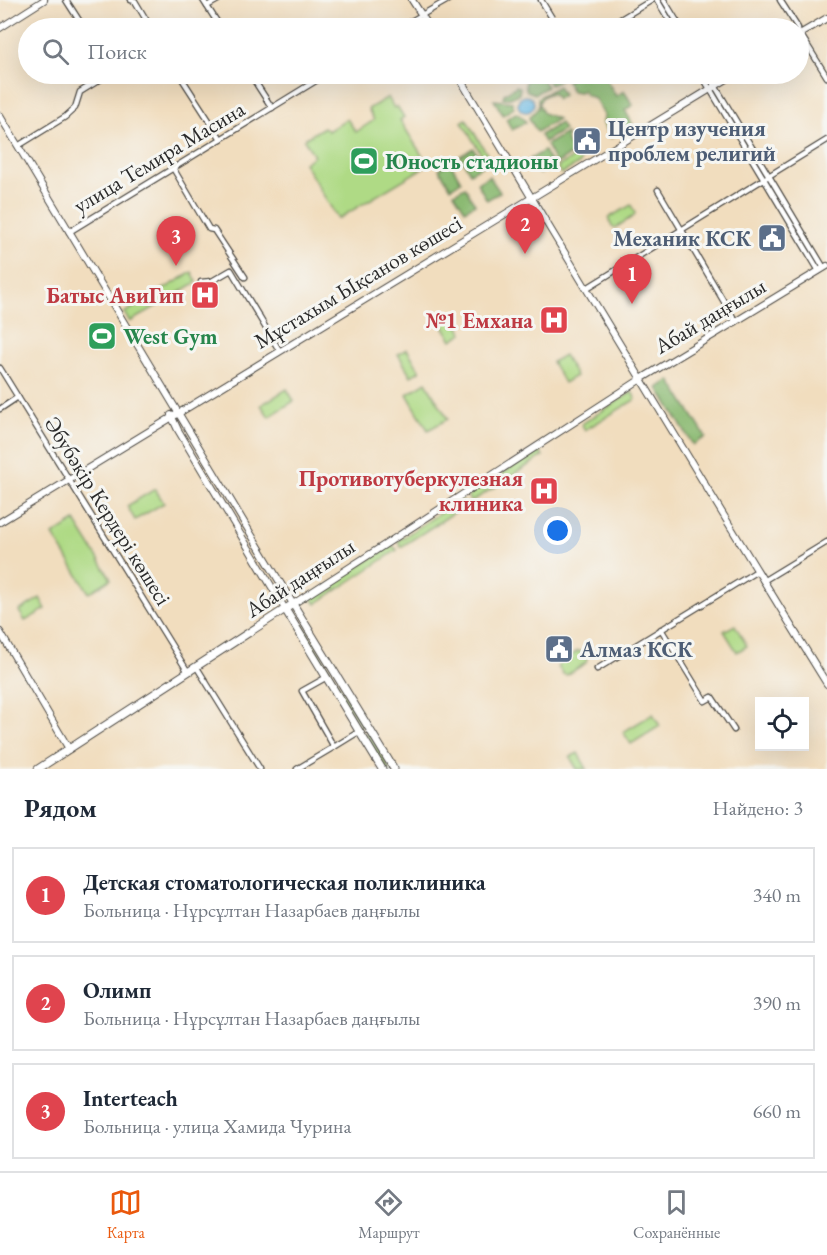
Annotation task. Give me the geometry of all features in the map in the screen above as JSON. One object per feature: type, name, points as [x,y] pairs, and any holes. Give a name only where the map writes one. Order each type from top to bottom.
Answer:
[{"type":"main road","name":"Абай даңғылы","points":[[38,769],[293,604]]},
{"type":"main road","points":[[293,604],[394,769]]},
{"type":"main road","points":[[285,609],[382,769]]},
{"type":"main road","points":[[360,731],[368,726]]},
{"type":"street","points":[[0,28],[44,0]]},
{"type":"street","points":[[66,0],[78,18]]},
{"type":"street","points":[[132,0],[135,1],[145,18]]},
{"type":"street","points":[[203,0],[215,18]]},
{"type":"street","points":[[207,6],[218,0]]},
{"type":"street","points":[[412,0],[424,18]]},
{"type":"street","points":[[417,18],[448,0]]},
{"type":"street","points":[[541,0],[552,18]]},
{"type":"street","points":[[623,18],[654,0],[667,18]]},
{"type":"street","points":[[664,0],[675,18]]},
{"type":"street","points":[[780,0],[791,18]]},
{"type":"street","points":[[809,27],[827,18]]},
{"type":"street","points":[[809,48],[827,77]]},
{"type":"street","points":[[18,146],[65,117],[75,108],[80,92],[93,84]]},
{"type":"street","points":[[185,84],[221,139]]},
{"type":"street","points":[[256,84],[272,108]]},
{"type":"street","name":"улица Темира Масина","points":[[69,231],[311,84]]},
{"type":"street","points":[[464,84],[827,684]]},
{"type":"street","points":[[710,84],[713,87]]},
{"type":"street","points":[[712,84],[824,269]]},
{"type":"street","name":"Мұстахым Ықсанов көшесі","points":[[0,522],[718,84]]},
{"type":"street","points":[[0,116],[293,604]]},
{"type":"street","points":[[587,288],[827,140]]},
{"type":"street","points":[[173,168],[209,229],[214,230],[244,277]]},
{"type":"street","points":[[658,190],[736,321]]},
{"type":"street","name":"Абай даңғылы","points":[[293,604],[641,379],[824,269]]},
{"type":"street","points":[[201,282],[212,280],[231,270],[279,350]]},
{"type":"street","name":"Әбубәкір Кердері көшесі","points":[[0,368],[188,672]]},
{"type":"street","points":[[0,409],[18,398]]},
{"type":"street","points":[[173,405],[171,418],[285,609]]},
{"type":"street","points":[[763,581],[827,542]]},
{"type":"street","points":[[597,669],[757,571]]},
{"type":"street","points":[[661,629],[705,701],[712,697],[734,730]]},
{"type":"street","points":[[0,632],[69,749]]},
{"type":"street","points":[[196,666],[260,769]]},
{"type":"street","points":[[327,676],[302,691],[334,747]]},
{"type":"street","points":[[297,769],[360,731]]},
{"type":"green space","points":[[525,84],[545,84],[547,87],[535,94],[527,91]]},
{"type":"green space","points":[[568,84],[609,84],[616,96],[624,91],[633,105],[625,110],[633,125],[611,138],[603,123],[604,115],[595,99],[585,94],[583,90],[572,91]]},
{"type":"green space","points":[[516,86],[520,87],[519,94],[503,98],[504,94]]},
{"type":"green space","points":[[558,86],[563,95],[557,99],[554,94],[546,95],[539,104],[543,113],[558,119],[537,132],[529,118],[538,108],[538,98]]},
{"type":"green space","points":[[388,97],[394,108],[397,106],[404,117],[400,120],[428,165],[338,219],[304,163],[314,156],[304,139],[324,127],[328,131],[347,119],[356,132],[374,120],[368,109]]},
{"type":"green space","points":[[494,100],[512,102],[514,108],[503,115]]},
{"type":"green space","points":[[516,113],[526,122],[512,130],[506,119]]},
{"type":"green space","points":[[466,119],[487,154],[483,157],[462,122]]},
{"type":"green space","points":[[560,123],[564,130],[544,142],[540,135]]},
{"type":"green space","points":[[566,133],[567,142],[573,153],[556,164],[546,145]]},
{"type":"green space","points":[[473,148],[484,165],[470,173],[460,156]]},
{"type":"green space","points":[[544,151],[552,165],[539,174],[530,159]]},
{"type":"green space","points":[[581,153],[580,163],[561,174],[557,167]]},
{"type":"green space","points":[[450,162],[461,181],[451,188],[439,169]]},
{"type":"green space","points":[[489,176],[500,192],[487,200],[477,183]]},
{"type":"green space","points":[[465,187],[475,204],[465,210],[454,193]]},
{"type":"green space","points":[[631,205],[634,216],[615,228],[612,227],[608,218]]},
{"type":"green space","points":[[192,272],[197,282],[130,322],[124,313]]},
{"type":"green space","points":[[450,313],[463,333],[452,340],[439,320]]},
{"type":"green space","points":[[407,349],[420,371],[411,376],[398,354]]},
{"type":"green space","points":[[564,355],[576,376],[564,383],[552,362]]},
{"type":"green space","points":[[670,380],[706,437],[693,445],[658,388]]},
{"type":"green space","points":[[426,382],[448,419],[428,430],[407,394]]},
{"type":"green space","points":[[287,389],[294,401],[269,417],[261,405]]},
{"type":"green space","points":[[632,392],[636,399],[585,430],[583,423]]},
{"type":"green space","points":[[537,452],[543,456],[505,480],[502,473]]},
{"type":"green space","points":[[496,476],[501,483],[471,502],[469,495]]},
{"type":"green space","points":[[155,489],[164,503],[135,520],[127,506]]},
{"type":"green space","points":[[461,499],[466,505],[401,547],[398,541]]},
{"type":"green space","points":[[75,521],[111,579],[89,593],[53,535]]},
{"type":"green space","points":[[392,545],[397,550],[316,604],[311,597]]},
{"type":"green space","points":[[40,598],[46,609],[25,621],[19,611]]},
{"type":"green space","points":[[303,625],[363,725],[360,726],[300,627]]},
{"type":"green space","points":[[735,625],[747,646],[737,652],[724,631]]},
{"type":"green space","points":[[578,651],[582,652],[587,659],[586,663],[567,675],[563,674],[558,667],[560,662]]},
{"type":"green space","points":[[653,714],[660,726],[631,744],[623,732]]},
{"type":"green space","points":[[368,732],[390,769],[386,769],[365,734]]},
{"type":"green space","points":[[578,753],[587,769],[577,769],[570,757]]},
{"type":"water","points":[[526,96],[532,98],[534,104],[532,110],[526,112],[520,110],[518,104],[520,98]]},
{"type":"place","name":"Центр изучения проблем религий","points":[[587,141]]},
{"type":"place","name":"Юность стадионы","points":[[364,161]]},
{"type":"place","name":"Механик КСК","points":[[772,238]]},
{"type":"place","name":"Олимп","points":[[525,254]]},
{"type":"place","name":"Interteach","points":[[176,266]]},
{"type":"place","name":"Батыс АвиГип","points":[[205,295]]},
{"type":"place","name":"Детская стоматологическая поликлиника","points":[[632,304]]},
{"type":"place","name":"№1 Емхана","points":[[554,320]]},
{"type":"place","name":"West Gym","points":[[102,336]]},
{"type":"place","name":"Противотуберкулезная клиника","points":[[544,491]]},
{"type":"place","name":"Алмаз КСК","points":[[559,649]]}]
